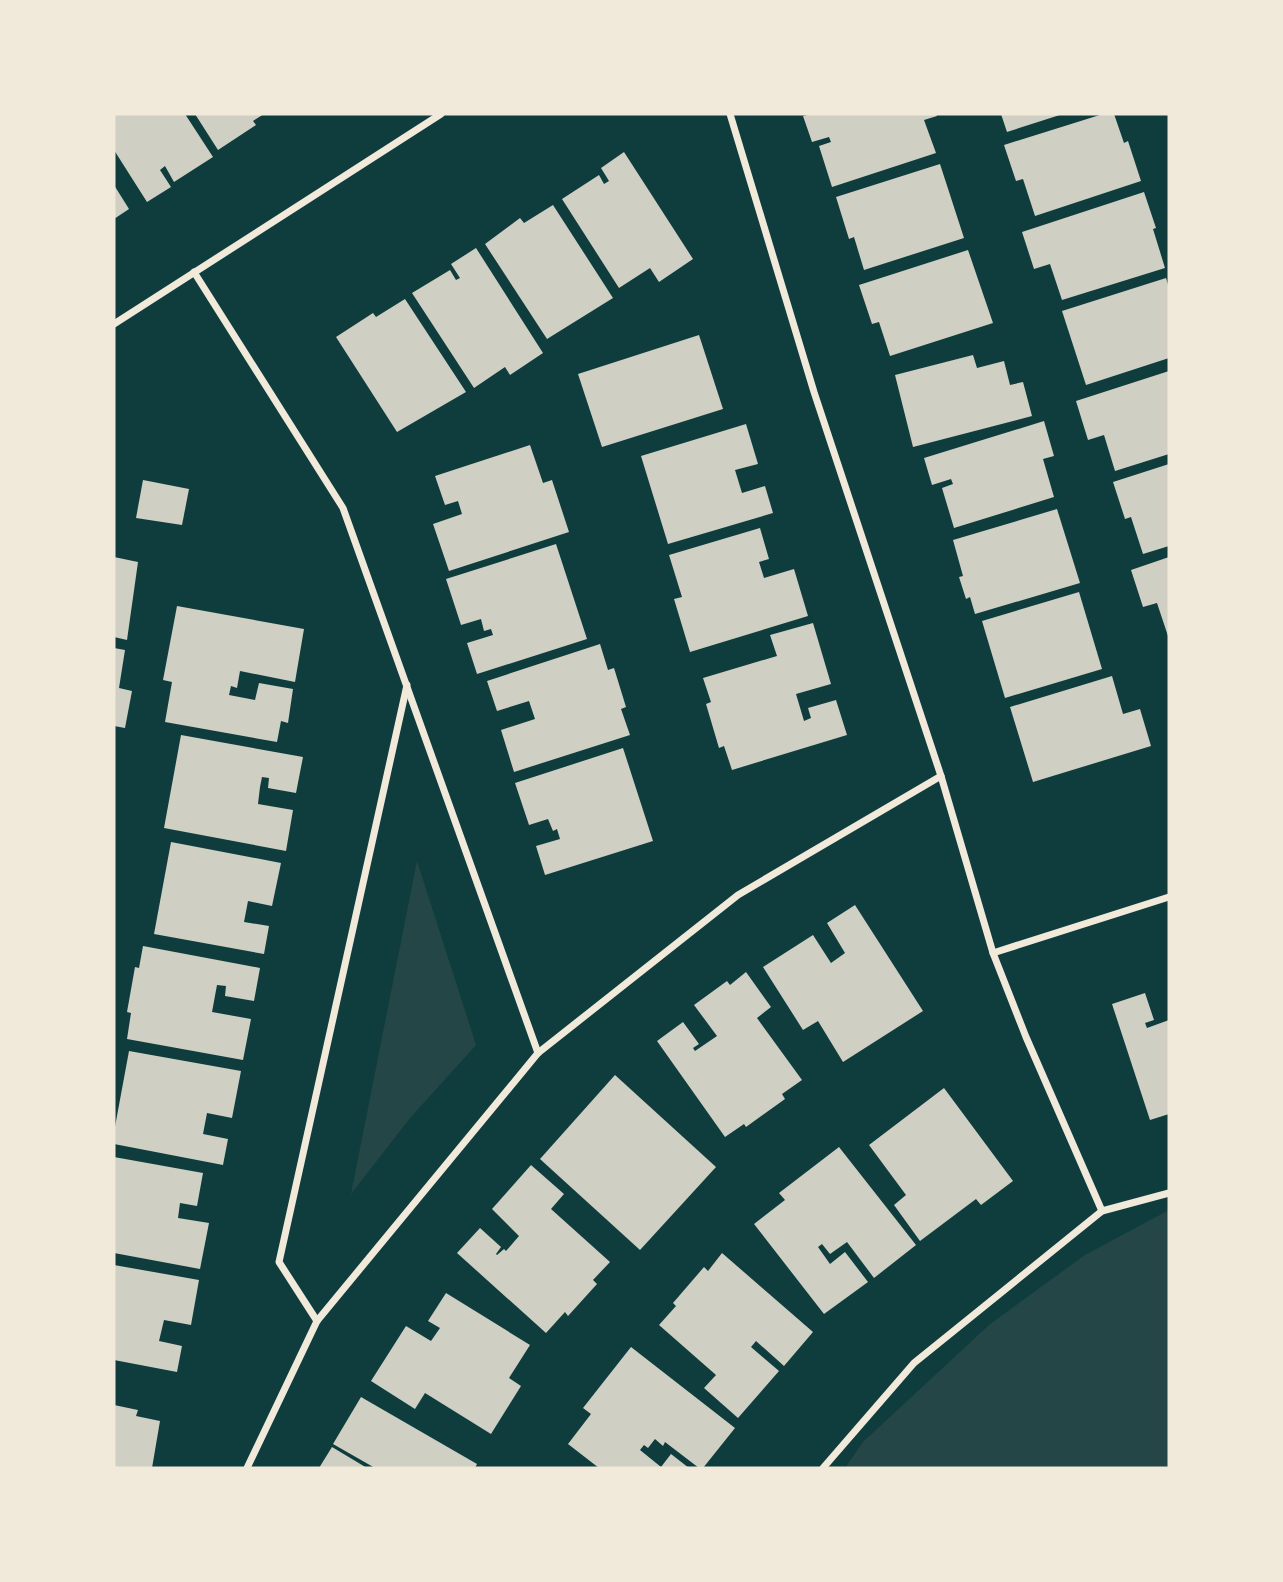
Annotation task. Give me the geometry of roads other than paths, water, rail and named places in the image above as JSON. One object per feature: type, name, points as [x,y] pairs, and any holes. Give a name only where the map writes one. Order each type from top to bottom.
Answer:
[{"type":"street","points":[[114,324],[441,114]]},
{"type":"street","points":[[730,114],[814,392],[941,776],[993,953],[1026,1037],[1102,1211]]},
{"type":"street","points":[[194,272],[343,508],[538,1053]]},
{"type":"street","points":[[317,1321],[279,1262],[407,684]]},
{"type":"street","points":[[247,1468],[317,1321],[538,1053],[737,895],[941,776]]},
{"type":"street","points":[[993,953],[1169,897]]},
{"type":"street","points":[[822,1468],[914,1363],[1102,1211],[1169,1193]]}]
